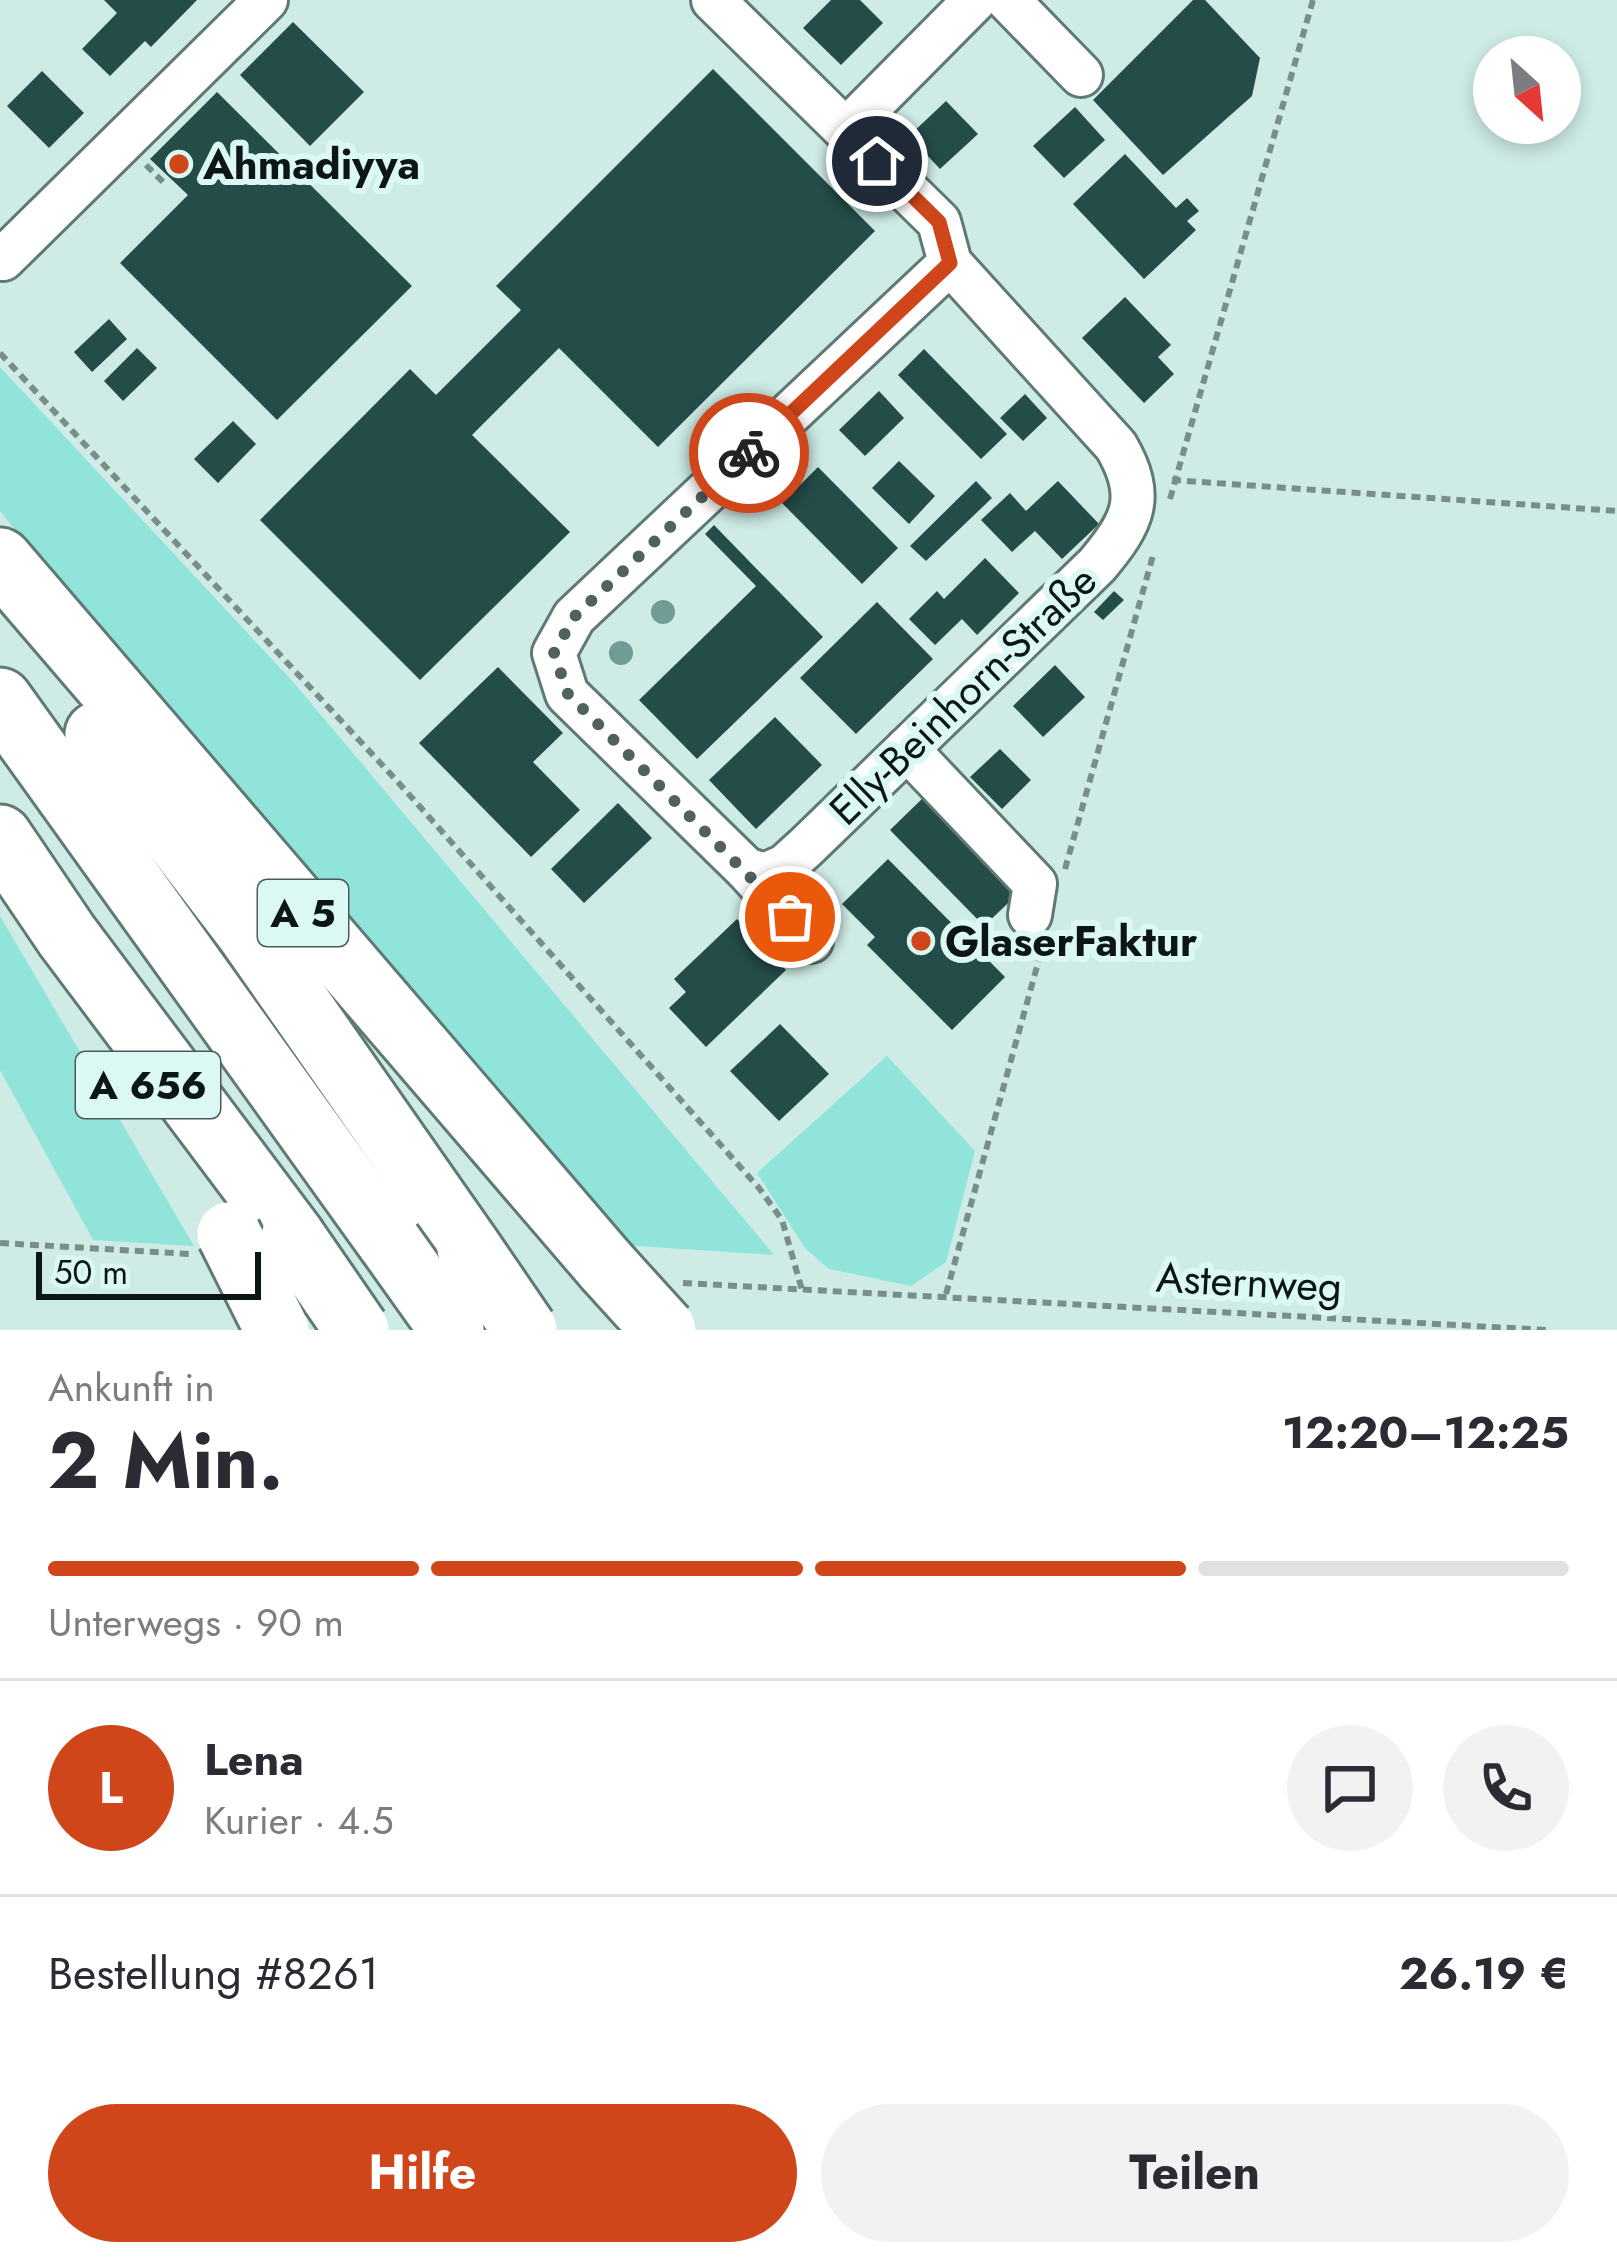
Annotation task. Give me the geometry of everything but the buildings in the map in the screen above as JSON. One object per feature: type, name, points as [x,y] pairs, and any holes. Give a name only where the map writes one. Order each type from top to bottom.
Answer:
[{"type":"highway","name":"A 5","points":[[0,560],[664,1330]]},
{"type":"highway","name":"A 5","points":[[0,607],[246,929],[525,1330]]},
{"type":"highway","points":[[0,700],[452,1330]]},
{"type":"highway","points":[[0,837],[67,936],[357,1330]]},
{"type":"highway","name":"A 656","points":[[67,936],[277,1330]]},
{"type":"street","points":[[3,259],[266,0]]},
{"type":"street","points":[[713,0],[939,222],[950,263],[1116,446],[1130,471],[1137,542]]},
{"type":"street","points":[[846,130],[984,1],[1081,75]]},
{"type":"street","points":[[811,941],[746,869],[568,694],[554,653],[574,617],[950,263]]},
{"type":"street","name":"Elly-Beinhorn-Straße","points":[[746,869],[765,875],[784,866],[1137,542]]},
{"type":"street","points":[[907,749],[1035,884],[1040,920]]},
{"type":"path","points":[[1169,501],[1313,0]]},
{"type":"path","points":[[0,353],[398,781],[759,1188],[782,1220],[802,1290]]},
{"type":"path","points":[[1175,482],[1617,511]]},
{"type":"path","points":[[1061,880],[1137,542]]},
{"type":"path","name":"Asternweg","points":[[1040,920],[946,1294],[1548,1330]]},
{"type":"path","points":[[0,1243],[48,1245]]},
{"type":"shaded area","points":[[0,367],[295,684],[774,1255],[621,1245],[183,741],[0,511]]},
{"type":"shaded area","points":[[0,916],[194,1246],[93,1240],[0,1070]]},
{"type":"shaded area","points":[[887,1056],[975,1151],[946,1262],[911,1286],[829,1269],[805,1248],[757,1173]]},
{"type":"way so far","points":[[749,453],[574,617],[554,653],[568,694],[790,917]]},
{"type":"place","name":"Ahmadiyya","points":[[179,164]]},
{"type":"place","name":"GlaserFaktur","points":[[921,941]]},
{"type":"route","points":[[749,453],[950,263],[939,222],[877,161]]}]
